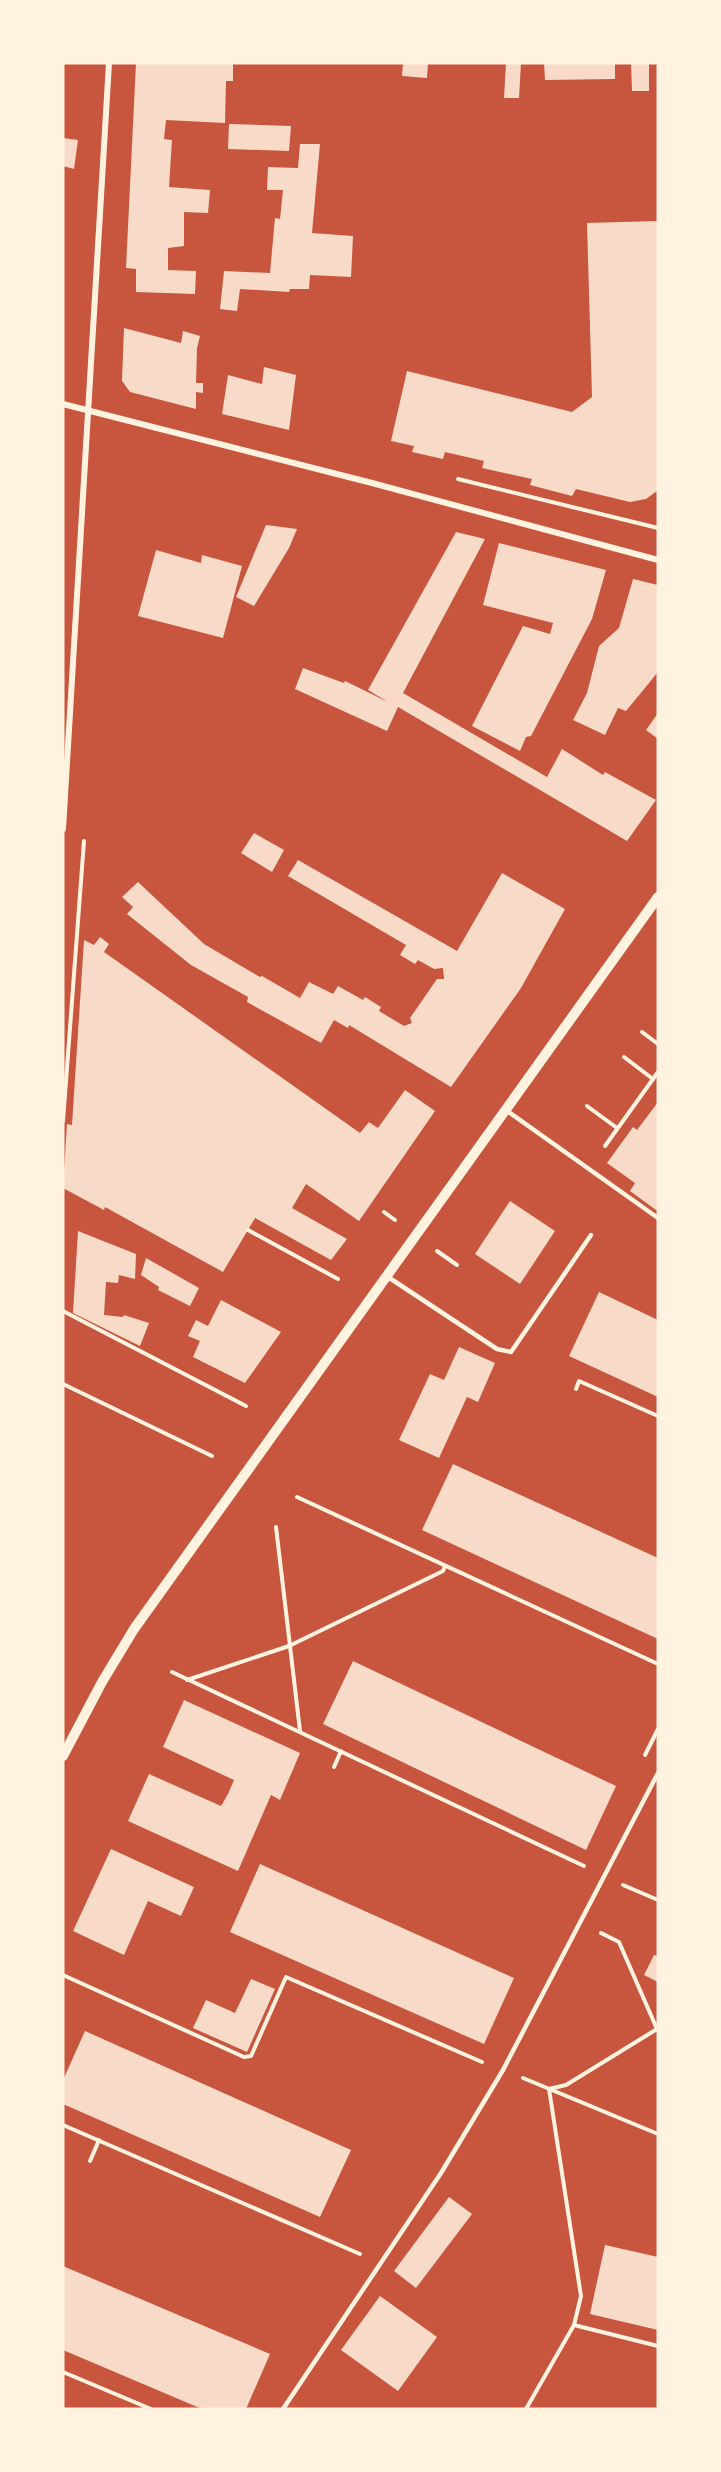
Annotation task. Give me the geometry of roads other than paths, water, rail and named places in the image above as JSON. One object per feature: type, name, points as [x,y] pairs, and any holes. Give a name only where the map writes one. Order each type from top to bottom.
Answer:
[{"type":"street","points":[[63,827],[109,63]]},
{"type":"street","points":[[63,404],[372,483],[658,560]]},
{"type":"street","points":[[63,1756],[67,1737],[134,1629],[658,897]]},
{"type":"lane","points":[[506,1110],[658,1218]]},
{"type":"lane","points":[[386,1276],[497,1349],[511,1352],[591,1235]]},
{"type":"lane","points":[[283,2409],[441,2173],[503,2070],[658,1773]]}]
